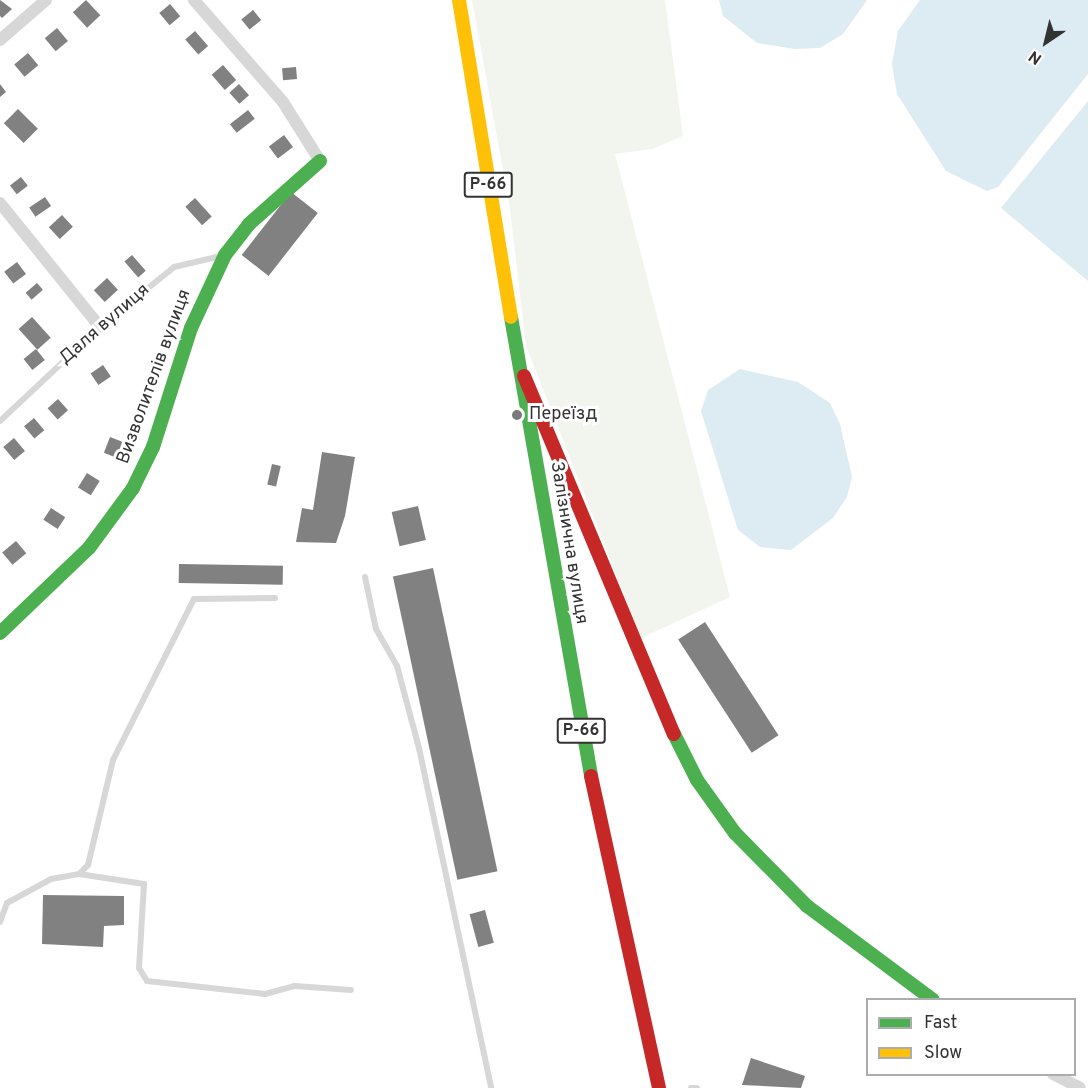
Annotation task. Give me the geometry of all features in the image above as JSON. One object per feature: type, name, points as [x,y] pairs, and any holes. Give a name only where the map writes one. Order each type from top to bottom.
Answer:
[{"type":"street","points":[[0,40],[46,0]]},
{"type":"street","points":[[194,0],[283,102],[320,161]]},
{"type":"street","name":"Залізнична вулиця","points":[[459,0],[522,370],[570,684],[658,1088]]},
{"type":"street","name":"Визволителів вулиця","points":[[0,633],[89,548],[133,488],[153,447],[191,328],[225,255],[249,224],[320,161]]},
{"type":"street","points":[[0,203],[100,327]]},
{"type":"street","points":[[522,370],[668,722],[698,780],[735,833],[807,906],[932,998]]},
{"type":"street","points":[[1057,1076],[1080,1088]]},
{"type":"lane","name":"Даля вулиця","points":[[0,421],[100,327],[174,267],[225,255]]},
{"type":"lane","points":[[365,577],[376,629],[397,666],[417,738],[491,1088]]},
{"type":"lane","points":[[0,922],[8,903],[26,892],[79,874],[88,865],[113,760],[194,599],[275,598]]},
{"type":"lane","points":[[79,874],[144,884],[139,968],[147,981],[264,994],[307,985],[351,990]]},
{"type":"lane","points":[[691,1088],[697,1088]]},
{"type":"shaded area","points":[[472,0],[665,0],[683,136],[652,149],[615,154],[730,597],[641,638],[526,346],[510,209]]},
{"type":"shaded area","points":[[719,0],[867,0],[843,34],[820,48],[795,49],[757,43],[723,16]]},
{"type":"shaded area","points":[[920,0],[1088,0],[1088,74],[998,187],[987,191],[946,171],[897,94],[892,64],[898,31]]},
{"type":"shaded area","points":[[1088,101],[1088,281],[1001,208]]},
{"type":"shaded area","points":[[740,369],[798,382],[830,403],[840,424],[852,477],[847,497],[833,518],[791,550],[760,547],[738,530],[701,411],[708,390]]},
{"type":"building","points":[[0,0],[12,9],[2,18],[0,16]]},
{"type":"building","points":[[86,0],[100,15],[87,28],[73,12]]},
{"type":"building","points":[[170,4],[180,16],[170,25],[159,13]]},
{"type":"building","points":[[253,10],[261,20],[250,30],[241,19]]},
{"type":"building","points":[[57,28],[68,41],[56,51],[45,38]]},
{"type":"building","points":[[195,31],[208,46],[198,55],[185,40]]},
{"type":"building","points":[[28,53],[38,65],[24,77],[14,65]]},
{"type":"building","points":[[223,65],[236,80],[225,90],[212,75]]},
{"type":"building","points":[[296,67],[297,79],[283,80],[282,68]]},
{"type":"building","points":[[0,84],[6,92],[0,97]]},
{"type":"building","points":[[239,84],[249,95],[239,104],[229,93]]},
{"type":"building","points":[[18,109],[38,129],[24,143],[4,123]]},
{"type":"building","points":[[248,110],[255,119],[237,133],[230,124]]},
{"type":"building","points":[[284,135],[293,147],[278,158],[269,146]]},
{"type":"building","points":[[21,177],[28,186],[17,194],[10,186]]},
{"type":"building","points":[[291,192],[318,213],[269,276],[242,255]]},
{"type":"building","points":[[45,197],[51,206],[35,217],[29,208]]},
{"type":"building","points":[[195,198],[212,217],[202,225],[185,207]]},
{"type":"building","points":[[62,215],[73,227],[60,239],[49,227]]},
{"type":"building","points":[[132,255],[146,271],[138,277],[124,262]]},
{"type":"building","points":[[17,262],[26,274],[13,284],[4,272]]},
{"type":"building","points":[[107,278],[118,290],[105,302],[94,290]]},
{"type":"building","points":[[37,283],[43,290],[32,300],[26,293]]},
{"type":"building","points":[[32,317],[51,338],[37,350],[19,329]]},
{"type":"building","points":[[36,349],[45,360],[32,370],[24,359]]},
{"type":"building","points":[[103,365],[111,377],[98,385],[91,373]]},
{"type":"building","points":[[58,399],[68,410],[58,420],[48,408]]},
{"type":"building","points":[[34,418],[44,430],[34,439],[24,426]]},
{"type":"building","points":[[110,437],[123,442],[117,458],[104,453]]},
{"type":"building","points":[[14,438],[25,451],[14,460],[3,447]]},
{"type":"building","points":[[322,452],[355,457],[345,516],[336,543],[296,542],[302,508],[313,510]]},
{"type":"building","points":[[272,464],[281,466],[276,486],[267,484]]},
{"type":"building","points":[[87,473],[100,481],[91,495],[78,487]]},
{"type":"building","points":[[418,506],[426,540],[400,546],[392,512]]},
{"type":"building","points":[[51,508],[65,517],[58,529],[43,520]]},
{"type":"building","points":[[16,541],[26,553],[12,565],[2,553]]},
{"type":"building","points":[[179,564],[283,566],[283,585],[179,583]]},
{"type":"building","points":[[433,568],[497,871],[457,880],[393,577]]},
{"type":"building","points":[[705,622],[779,735],[752,753],[678,639]]},
{"type":"building","points":[[43,895],[124,896],[124,925],[104,926],[103,947],[42,944]]},
{"type":"building","points":[[485,910],[494,943],[478,947],[470,914]]},
{"type":"building","points":[[751,1058],[805,1076],[801,1088],[742,1085]]},
{"type":"traffic: fast","points":[[0,633],[89,548],[133,488],[153,447],[191,328],[225,255],[249,224],[320,161]]},
{"type":"traffic: fast","points":[[511,317],[591,776]]},
{"type":"traffic: fast","points":[[674,734],[697,780],[735,833],[807,906],[930,998]]},
{"type":"traffic: slow","points":[[459,0],[511,317]]},
{"type":"traffic: jam","points":[[524,376],[674,734]]},
{"type":"traffic: jam","points":[[591,776],[659,1088]]},
{"type":"place","name":"Переїзд","points":[[517,415]]}]
